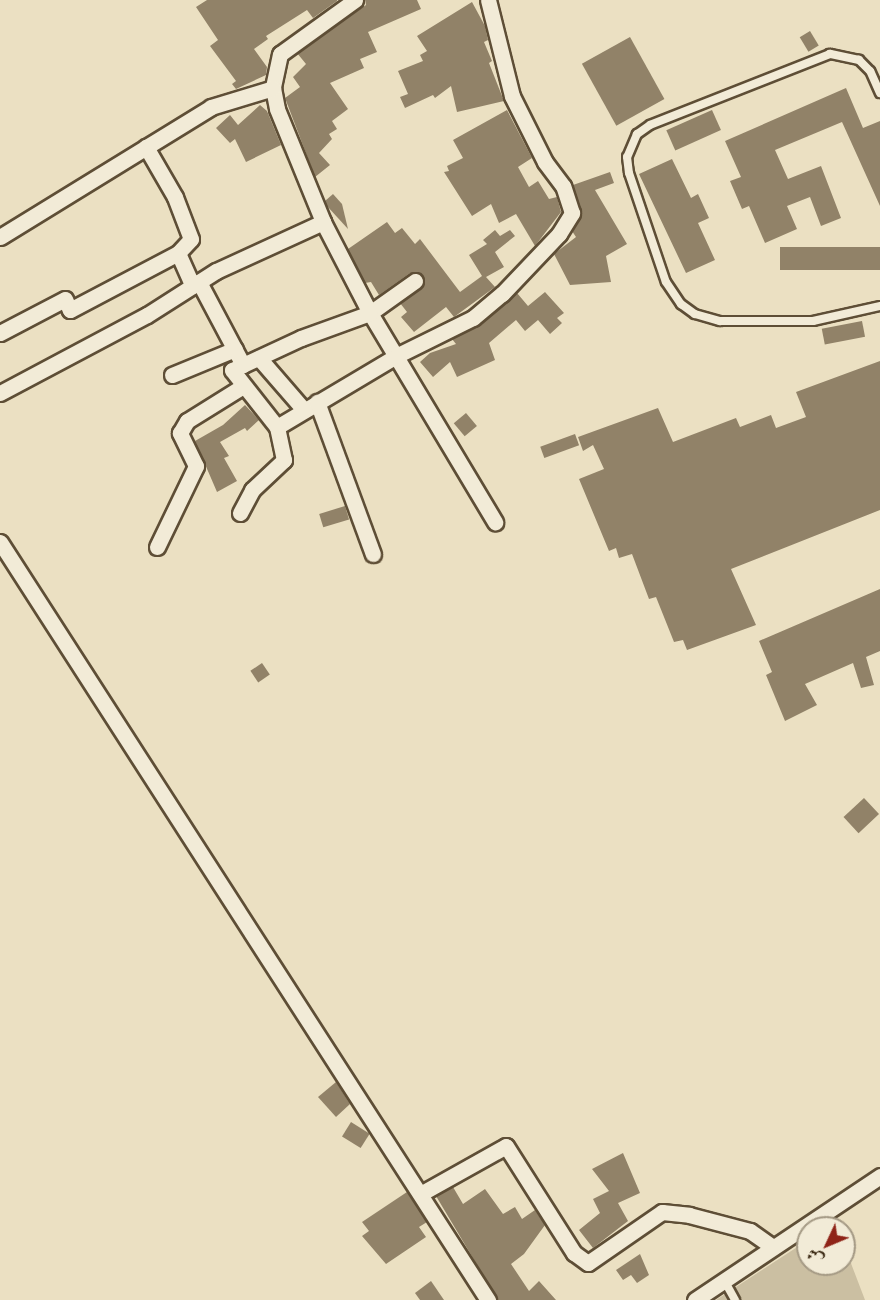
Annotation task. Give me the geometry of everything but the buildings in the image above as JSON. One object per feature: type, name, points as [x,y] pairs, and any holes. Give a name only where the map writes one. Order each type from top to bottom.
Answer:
[{"type":"street","points":[[355,0],[280,54],[273,88],[297,165],[323,222],[370,313],[495,522]]},
{"type":"street","points":[[277,427],[396,356],[480,312],[559,234],[572,213],[563,186],[545,162],[512,96],[488,0]]},
{"type":"street","points":[[0,237],[211,107],[273,88]]},
{"type":"street","points":[[0,333],[65,299],[70,310],[178,253],[191,239],[176,197],[146,147]]},
{"type":"street","points":[[0,393],[147,315],[196,284],[323,222]]},
{"type":"street","points":[[178,253],[243,365]]},
{"type":"street","points":[[240,513],[252,490],[284,460],[277,427],[232,370],[370,313],[415,280]]},
{"type":"street","points":[[172,375],[235,349]]},
{"type":"street","points":[[259,358],[310,406],[373,554]]},
{"type":"street","points":[[157,547],[196,466],[180,433],[186,421],[243,386]]},
{"type":"street","points":[[0,542],[422,1193],[488,1300]]},
{"type":"street","points":[[422,1193],[506,1146],[574,1253],[588,1263],[662,1212],[750,1231],[773,1247]]},
{"type":"street","points":[[696,1300],[880,1176]]},
{"type":"lane","points":[[880,93],[870,71],[859,60],[830,54],[650,124],[636,134],[627,157],[629,173],[666,282],[681,304],[695,314],[720,321],[813,321],[880,306]]},
{"type":"lane","points":[[724,1280],[735,1300]]},
{"type":"shaded area","points":[[796,1248],[796,1276],[856,1276],[865,1300],[716,1300]]}]
